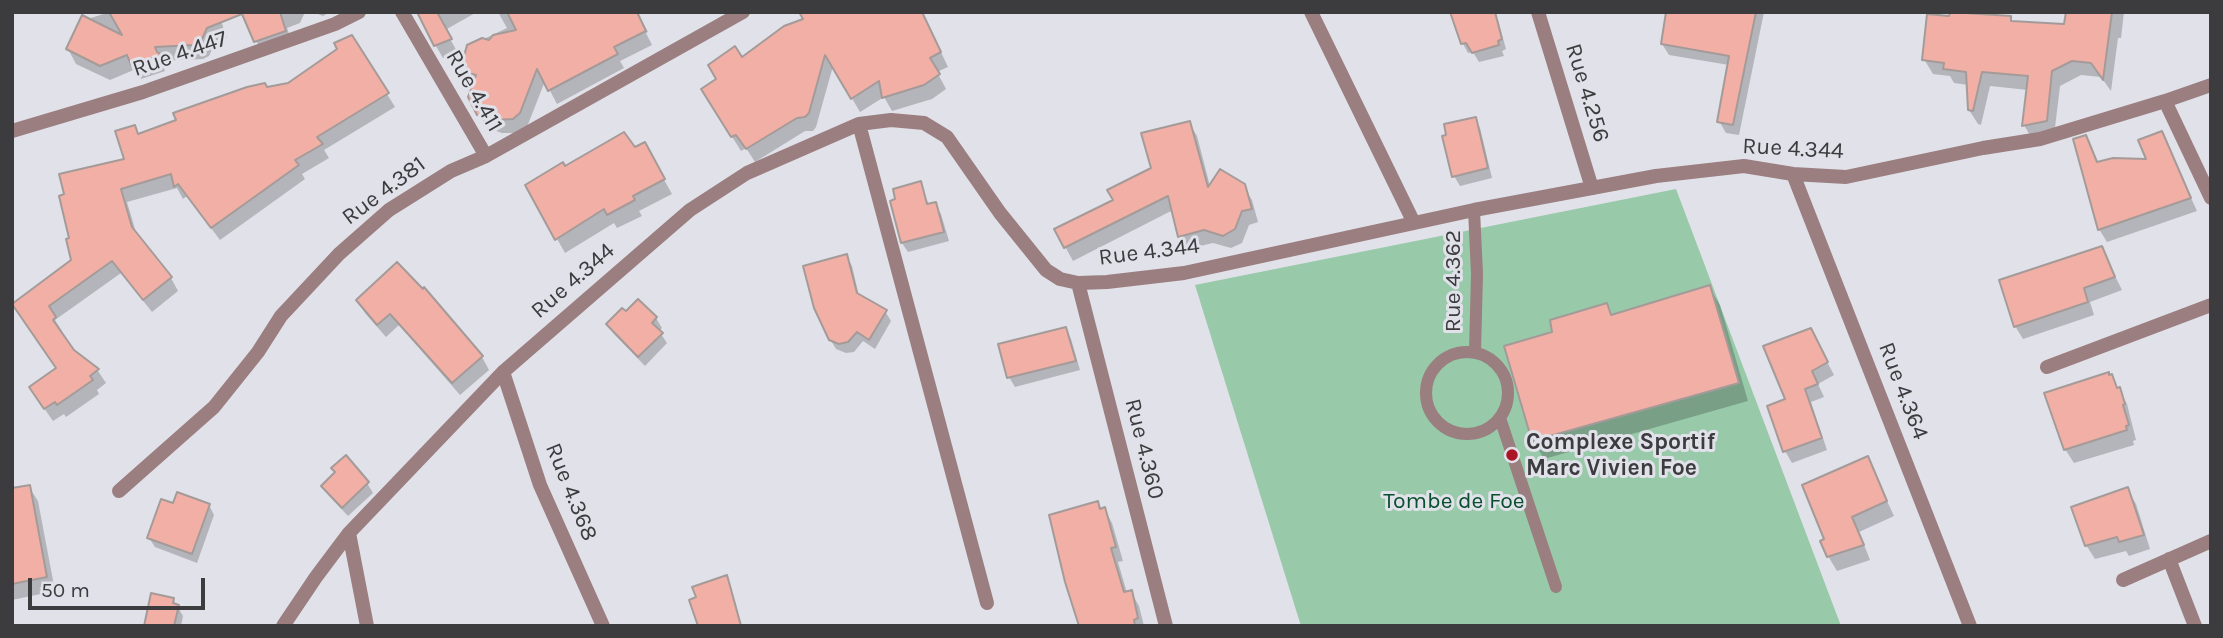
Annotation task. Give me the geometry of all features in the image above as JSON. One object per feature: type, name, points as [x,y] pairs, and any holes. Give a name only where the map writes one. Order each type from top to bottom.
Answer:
[{"type":"street","name":"Rue 4.447","points":[[12,131],[143,92],[335,24],[359,12]]},
{"type":"street","name":"Rue 4.411","points":[[402,12],[486,156]]},
{"type":"street","name":"Rue 4.381","points":[[119,491],[214,407],[258,352],[281,316],[340,254],[389,210],[451,171],[486,156],[743,12]]},
{"type":"street","points":[[1311,12],[1414,223]]},
{"type":"street","name":"Rue 4.256","points":[[1538,12],[1592,188]]},
{"type":"street","name":"Rue 4.344","points":[[283,626],[349,533],[503,372],[690,210],[747,173],[859,124],[891,120],[924,123],[947,137],[1000,213],[1046,270],[1060,279],[1078,283],[1184,273],[1474,210],[1656,176],[1744,166],[1793,174],[1846,177],[1983,148],[2040,139],[2211,85]]},
{"type":"street","points":[[2165,101],[2211,198]]},
{"type":"street","points":[[859,124],[987,603]]},
{"type":"street","name":"Rue 4.364","points":[[1793,174],[1969,626]]},
{"type":"street","name":"Rue 4.360","points":[[1078,283],[1166,626]]},
{"type":"street","points":[[2047,367],[2211,305]]},
{"type":"street","name":"Rue 4.368","points":[[503,372],[540,485],[603,626]]},
{"type":"street","points":[[349,533],[367,626]]},
{"type":"street","points":[[2123,580],[2211,541]]},
{"type":"street","points":[[2169,559],[2195,626]]},
{"type":"lane","name":"Rue 4.362","points":[[1474,210],[1477,274],[1475,352]]},
{"type":"lane","points":[[1475,352],[1495,363],[1507,383],[1506,406],[1500,418],[1483,431],[1460,434],[1439,423],[1427,403],[1428,380],[1433,369],[1451,355],[1475,352]]},
{"type":"lane","points":[[1500,418],[1556,587]]},
{"type":"green space","name":"Complexe Sportif Marc Vivien Foe","points":[[1676,189],[1841,626],[1301,626],[1195,285]]},
{"type":"building","points":[[109,12],[280,12],[286,31],[254,42],[242,14],[207,28],[201,41],[195,45],[155,47],[162,55],[131,65],[127,55],[100,66],[66,49],[82,15],[122,35]]},
{"type":"building","points":[[417,12],[437,12],[452,39],[434,46]]},
{"type":"building","points":[[507,12],[637,12],[646,31],[614,47],[618,54],[548,91],[537,69],[520,113],[513,119],[494,120],[477,115],[468,97],[476,75],[460,71],[467,45],[482,38],[489,40],[493,35],[516,30]]},
{"type":"building","points":[[799,12],[922,12],[941,52],[930,58],[940,74],[924,85],[882,98],[879,81],[851,99],[825,55],[809,113],[746,149],[736,135],[731,137],[701,89],[716,79],[708,65],[735,46],[742,57],[784,26],[803,19]]},
{"type":"building","points":[[1450,12],[1495,12],[1502,39],[1498,41],[1499,45],[1472,53],[1466,43],[1461,44]]},
{"type":"building","points":[[1666,12],[1756,12],[1733,125],[1717,122],[1729,56],[1661,44]]},
{"type":"building","points":[[1950,12],[2011,16],[2011,21],[2064,24],[2066,12],[2112,12],[2103,80],[2091,63],[2072,61],[2052,71],[2047,121],[2022,126],[2028,76],[1982,72],[1973,111],[1968,110],[1966,72],[1943,69],[1944,63],[1922,60],[1927,14],[1949,16]]},
{"type":"building","points":[[352,35],[389,93],[317,137],[323,144],[295,160],[299,165],[211,228],[178,184],[174,187],[171,174],[121,189],[132,227],[172,277],[143,300],[112,261],[49,306],[56,317],[53,320],[74,350],[99,369],[90,376],[93,380],[57,405],[55,402],[44,409],[29,387],[56,368],[12,304],[71,260],[59,196],[64,194],[59,174],[124,159],[115,131],[135,125],[138,134],[176,120],[173,113],[247,87],[265,83],[267,87],[288,83],[337,49],[334,43]]},
{"type":"building","points":[[1476,117],[1488,168],[1452,177],[1442,136],[1446,135],[1444,124]]},
{"type":"building","points":[[1190,121],[1208,187],[1220,169],[1245,184],[1252,209],[1242,211],[1235,229],[1223,236],[1204,230],[1178,237],[1168,196],[1064,248],[1054,229],[1113,200],[1107,190],[1151,168],[1141,133]]},
{"type":"building","points":[[2162,131],[2191,198],[2098,230],[2073,139],[2086,135],[2097,162],[2113,158],[2146,159],[2138,140]]},
{"type":"building","points":[[624,132],[635,147],[645,142],[665,179],[633,196],[635,200],[607,215],[604,209],[555,240],[525,185],[563,162],[565,166]]},
{"type":"building","points":[[921,181],[927,204],[936,202],[944,232],[901,243],[890,201],[895,199],[893,189]]},
{"type":"building","points":[[2102,246],[2115,277],[2084,288],[2088,302],[2014,327],[1999,280]]},
{"type":"building","points":[[847,254],[857,293],[887,310],[869,340],[857,332],[848,342],[839,344],[829,340],[814,308],[803,266]]},
{"type":"building","points":[[397,262],[423,289],[424,287],[483,356],[452,383],[390,314],[377,325],[356,300]]},
{"type":"building","points":[[1710,285],[1739,383],[1532,441],[1504,346],[1552,332],[1550,320],[1607,303],[1611,315]]},
{"type":"building","points":[[638,299],[657,317],[652,323],[663,333],[638,357],[606,324],[622,308],[626,311]]},
{"type":"building","points":[[1066,327],[1076,361],[1007,378],[998,344]]},
{"type":"building","points":[[1811,328],[1828,362],[1812,371],[1818,384],[1805,389],[1822,438],[1783,452],[1767,406],[1785,399],[1763,346]]},
{"type":"building","points":[[2109,372],[2117,388],[2120,387],[2129,425],[2126,426],[2127,430],[2064,450],[2044,393]]},
{"type":"building","points":[[346,455],[369,482],[342,508],[321,486],[335,472],[331,468]]},
{"type":"building","points":[[1868,456],[1887,501],[1852,517],[1864,545],[1827,557],[1820,541],[1824,539],[1802,485]]},
{"type":"building","points":[[30,485],[47,577],[12,584],[12,488]]},
{"type":"building","points":[[2128,487],[2144,535],[2119,542],[2117,537],[2085,546],[2071,507]]},
{"type":"building","points":[[177,492],[210,504],[192,554],[147,538],[161,499],[173,503]]},
{"type":"building","points":[[1098,501],[1100,509],[1105,507],[1116,547],[1111,548],[1124,592],[1132,590],[1138,618],[1134,620],[1135,626],[1079,626],[1065,582],[1049,515]]},
{"type":"building","points":[[727,575],[741,626],[698,626],[689,600],[696,597],[692,587]]},
{"type":"building","points":[[151,593],[174,598],[173,603],[179,605],[174,626],[144,626]]},
{"type":"place","name":"Complexe Sportif Marc Vivien Foe","points":[[1512,455]]},
{"type":"park label","name":"Tombe de Foe","points":[[1454,501]]}]
